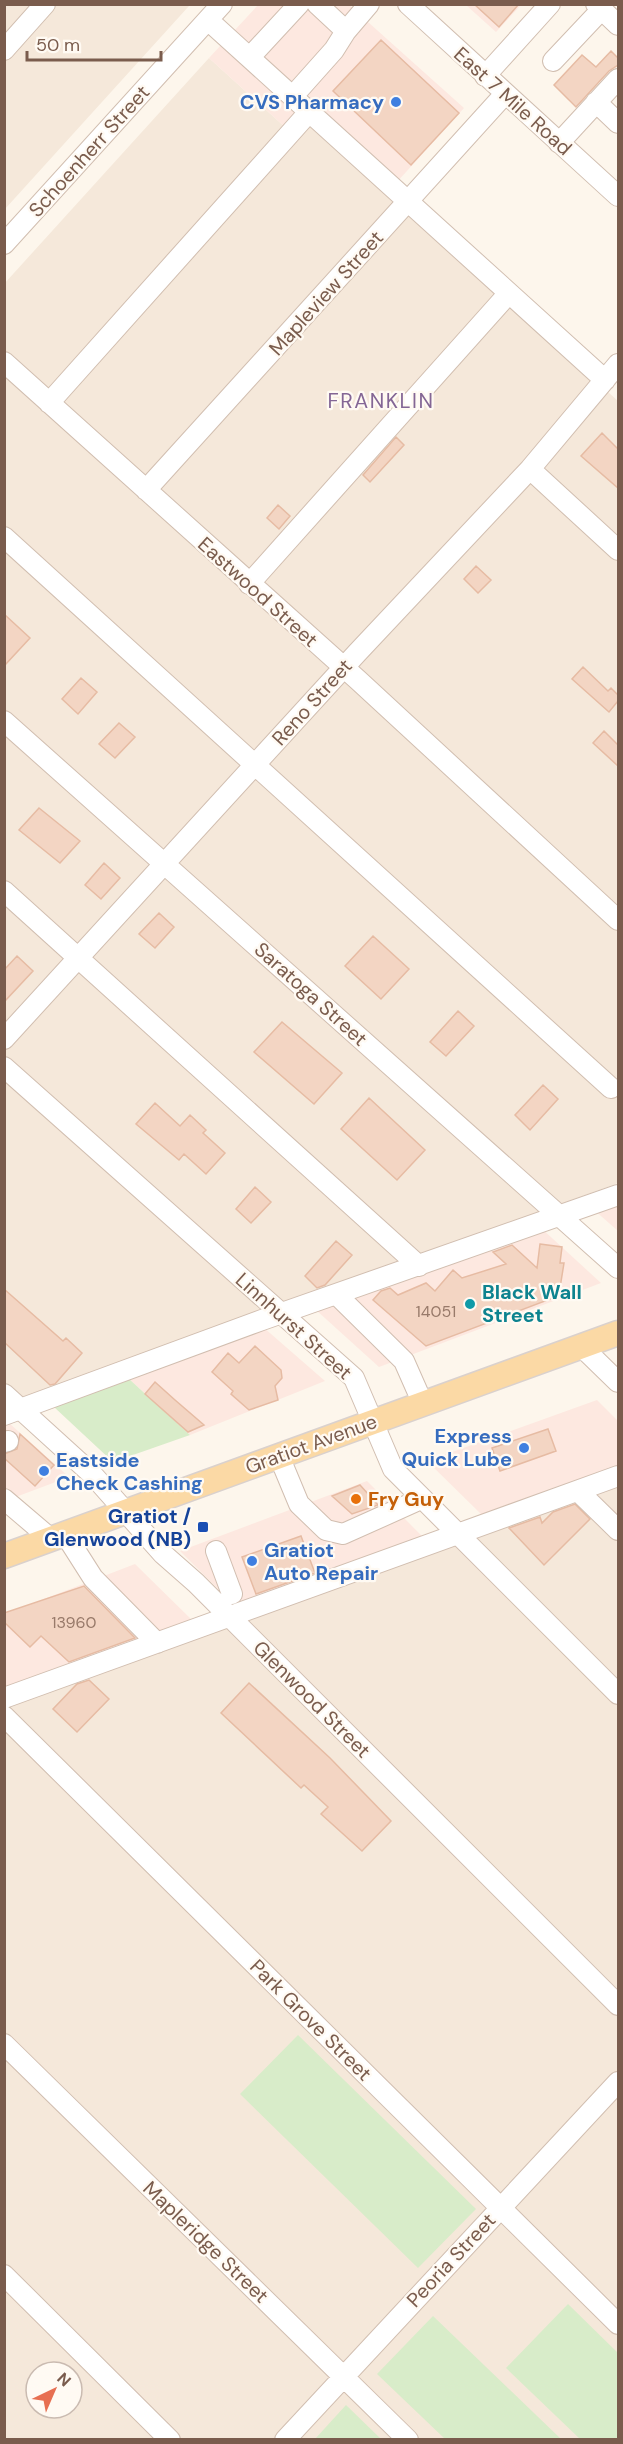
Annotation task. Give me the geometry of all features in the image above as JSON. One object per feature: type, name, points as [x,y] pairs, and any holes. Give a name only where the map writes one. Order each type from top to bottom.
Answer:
[{"type":"main road","name":"Gratiot Avenue","points":[[4,1556],[618,1333]]},
{"type":"street","points":[[4,50],[45,4]]},
{"type":"street","points":[[250,57],[299,4]]},
{"type":"street","points":[[317,4],[346,31]]},
{"type":"street","points":[[293,96],[334,50],[346,31],[369,4]]},
{"type":"street","name":"East 7 Mile Road","points":[[408,4],[559,143],[617,192]]},
{"type":"street","points":[[485,76],[550,4]]},
{"type":"street","points":[[553,62],[599,7],[618,25]]},
{"type":"street","points":[[211,11],[250,57],[606,380]]},
{"type":"street","name":"Schoenherr Street","points":[[4,244],[211,11]]},
{"type":"street","points":[[559,143],[618,79]]},
{"type":"street","name":"Mapleview Street","points":[[146,490],[505,94]]},
{"type":"street","points":[[596,102],[618,123]]},
{"type":"street","points":[[49,403],[309,111]]},
{"type":"street","points":[[249,584],[509,292]]},
{"type":"street","name":"Eastwood Street","points":[[4,362],[618,920]]},
{"type":"street","name":"Reno Street","points":[[4,1039],[343,668],[530,469],[618,364]]},
{"type":"street","points":[[530,469],[618,550]]},
{"type":"street","points":[[4,537],[611,1088]]},
{"type":"street","name":"Saratoga Street","points":[[4,721],[618,1268]]},
{"type":"street","points":[[4,891],[420,1266]]},
{"type":"street","name":"Linnhurst Street","points":[[4,1067],[354,1378],[393,1469],[618,1694]]},
{"type":"street","points":[[13,1412],[559,1216],[615,1200]]},
{"type":"street","points":[[337,1295],[404,1361],[423,1404]]},
{"type":"street","points":[[581,1346],[618,1382]]},
{"type":"street","name":"Glenwood Street","points":[[4,1394],[13,1412],[92,1474],[163,1554],[196,1583],[618,2005]]},
{"type":"street","points":[[279,1456],[299,1504],[326,1530],[343,1534],[421,1499]]},
{"type":"street","points":[[4,1698],[618,1476]]},
{"type":"street","points":[[579,1491],[618,1530]]},
{"type":"street","points":[[4,1499],[58,1537],[93,1578],[157,1643]]},
{"type":"street","points":[[196,1583],[220,1560],[232,1594]]},
{"type":"street","name":"Park Grove Street","points":[[4,1716],[618,2324]]},
{"type":"street","name":"Mapleridge Street","points":[[4,2044],[408,2439]]},
{"type":"street","name":"Peoria Street","points":[[285,2439],[618,2082]]},
{"type":"street","points":[[4,2275],[170,2439]]},
{"type":"shaded area","points":[[5,5],[189,6],[5,209]]},
{"type":"shaded area","points":[[258,5],[349,5],[464,108],[387,193],[311,124],[297,138],[209,58]]},
{"type":"shaded area","points":[[466,5],[521,5],[496,32]]},
{"type":"shaded area","points":[[209,58],[297,138],[311,123],[618,401],[618,1183],[5,1407],[4,284]]},
{"type":"shaded area","points":[[618,1200],[618,1231],[593,1209]]},
{"type":"shaded area","points":[[540,1227],[601,1283],[379,1367],[316,1310]]},
{"type":"shaded area","points":[[263,1327],[325,1381],[190,1435],[128,1378]]},
{"type":"shaded area","points":[[597,1400],[618,1421],[618,1469],[484,1517],[427,1461]]},
{"type":"shaded area","points":[[8,1422],[69,1477],[5,1501],[4,1423]]},
{"type":"shaded area","points":[[367,1481],[423,1537],[239,1610],[180,1551]]},
{"type":"shaded area","points":[[618,1485],[618,2439],[5,2440],[5,1707]]},
{"type":"shaded area","points":[[135,1564],[194,1622],[8,1691],[5,1687],[5,1614]]},
{"type":"green space","points":[[128,1378],[190,1435],[113,1462],[54,1407]]},
{"type":"green space","points":[[298,2035],[476,2209],[418,2268],[240,2094]]},
{"type":"green space","points":[[568,2304],[618,2353],[618,2439],[580,2439],[506,2368]]},
{"type":"green space","points":[[433,2316],[561,2439],[445,2439],[377,2374]]},
{"type":"green space","points":[[346,2405],[381,2439],[315,2439]]},
{"type":"building","points":[[474,4],[519,4],[499,27]]},
{"type":"building","name":"CVS Pharmacy","points":[[381,40],[459,113],[411,165],[333,91]]},
{"type":"building","points":[[611,51],[618,58],[618,65],[609,71],[576,107],[554,85],[582,55],[596,67]]},
{"type":"building","points":[[602,433],[618,449],[618,488],[581,456]]},
{"type":"building","points":[[396,437],[404,445],[370,482],[363,475]]},
{"type":"building","points":[[278,505],[290,516],[279,529],[267,518]]},
{"type":"building","points":[[476,566],[491,580],[478,593],[464,579]]},
{"type":"building","points":[[4,614],[30,638],[4,666]]},
{"type":"building","points":[[583,667],[608,691],[611,688],[618,695],[618,701],[609,712],[572,679]]},
{"type":"building","points":[[81,678],[97,692],[78,714],[62,699]]},
{"type":"building","points":[[119,723],[135,737],[115,758],[99,744]]},
{"type":"building","points":[[604,731],[618,745],[618,766],[593,743]]},
{"type":"building","points":[[39,808],[80,841],[60,863],[19,830]]},
{"type":"building","points":[[104,863],[120,878],[101,899],[85,885]]},
{"type":"building","points":[[159,913],[174,927],[155,948],[139,934]]},
{"type":"building","points":[[373,936],[409,969],[381,999],[345,966]]},
{"type":"building","points":[[17,956],[33,971],[4,1002],[4,970]]},
{"type":"building","points":[[458,1011],[474,1026],[446,1056],[430,1042]]},
{"type":"building","points":[[282,1022],[342,1073],[314,1104],[254,1052]]},
{"type":"building","points":[[543,1085],[558,1099],[530,1130],[515,1115]]},
{"type":"building","points":[[369,1098],[425,1150],[397,1180],[341,1129]]},
{"type":"building","points":[[155,1103],[180,1126],[190,1115],[206,1130],[203,1133],[225,1153],[206,1174],[184,1154],[179,1160],[136,1124]]},
{"type":"building","points":[[255,1187],[271,1202],[251,1223],[236,1209]]},
{"type":"building","points":[[336,1241],[352,1255],[325,1285],[317,1288],[305,1276]]},
{"type":"building","points":[[540,1244],[562,1247],[560,1263],[564,1263],[560,1288],[566,1293],[426,1346],[373,1300],[381,1291],[390,1288],[398,1295],[426,1283],[435,1291],[453,1270],[462,1278],[506,1264],[493,1252],[512,1245],[537,1268]]},
{"type":"building","points":[[4,1289],[63,1341],[66,1338],[82,1353],[55,1384],[50,1385],[4,1342]]},
{"type":"building","points":[[255,1346],[281,1370],[282,1378],[275,1386],[278,1400],[249,1410],[212,1372],[228,1353],[239,1363]]},
{"type":"building","points":[[155,1382],[204,1425],[188,1432],[145,1394]]},
{"type":"building","points":[[548,1429],[556,1451],[500,1471],[492,1448]]},
{"type":"building","points":[[20,1434],[54,1465],[35,1486],[4,1458],[4,1454],[17,1449]]},
{"type":"building","points":[[360,1485],[378,1505],[352,1514],[332,1496]]},
{"type":"building","points":[[575,1504],[590,1519],[544,1565],[509,1528],[540,1517],[542,1523],[553,1512]]},
{"type":"building","points":[[301,1536],[315,1573],[256,1594],[242,1557]]},
{"type":"building","points":[[84,1586],[135,1638],[69,1662],[41,1636],[30,1647],[4,1622],[4,1613]]},
{"type":"building","points":[[89,1680],[109,1699],[77,1732],[53,1709],[77,1684]]},
{"type":"building","points":[[249,1683],[330,1758],[391,1821],[362,1851],[321,1814],[328,1807],[304,1785],[301,1788],[221,1713]]},
{"type":"place","name":"CVS Pharmacy","points":[[396,102]]},
{"type":"place","name":"Black Wall Street","points":[[470,1304]]},
{"type":"place","name":"Express Quick Lube","points":[[524,1448]]},
{"type":"place","name":"Eastside Check Cashing","points":[[44,1471]]},
{"type":"place","name":"Fry Guy","points":[[356,1499]]},
{"type":"place","name":"Gratiot / Glenwood (NB)","points":[[203,1527]]},
{"type":"place","name":"Gratiot Auto Repair","points":[[252,1561]]},
{"type":"district","name":"FRANKLIN","points":[[381,401]]}]
